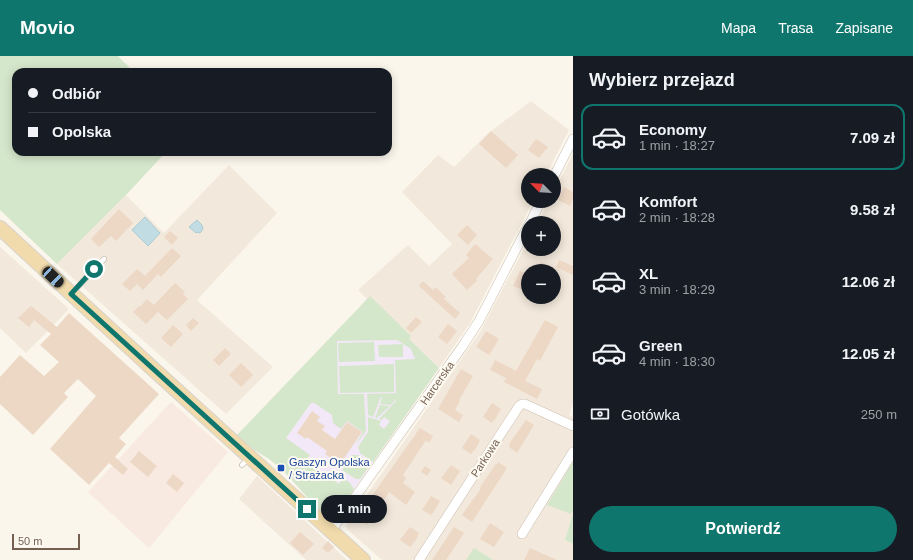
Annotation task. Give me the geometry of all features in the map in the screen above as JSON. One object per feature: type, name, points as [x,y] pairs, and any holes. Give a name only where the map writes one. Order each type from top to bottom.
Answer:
[{"type":"main road","points":[[0,228],[246,461],[332,531],[363,560]]},
{"type":"street","points":[[558,168],[573,139]]},
{"type":"street","name":"Harcerska","points":[[332,531],[479,321],[521,240]]},
{"type":"street","name":"Parkowa","points":[[419,560],[519,406],[526,404],[573,426]]},
{"type":"street","points":[[522,534],[573,452]]},
{"type":"lane","points":[[71,294],[104,259]]},
{"type":"shaded area","points":[[531,101],[569,130],[550,168],[521,168],[521,208],[529,208],[525,216],[521,216],[521,224],[470,323],[439,368],[358,290],[408,245],[429,266],[452,244],[402,192],[438,155],[454,167],[486,135]]},
{"type":"shaded area","points":[[573,154],[573,403],[569,415],[573,417],[573,513],[565,540],[573,544],[573,560],[382,560],[347,529],[346,525],[480,332],[521,254],[521,256],[561,256],[561,216],[541,216],[545,208],[561,208],[561,177]]},
{"type":"shaded area","points":[[229,165],[277,213],[197,300],[273,367],[226,414],[57,264],[126,195],[164,233]]},
{"type":"shaded area","points":[[0,247],[69,309],[26,353],[0,328]]},
{"type":"shaded area","points":[[367,298],[439,368],[335,516],[265,453],[255,446]]},
{"type":"shaded area","points":[[171,402],[228,452],[149,548],[88,492]]},
{"type":"shaded area","points":[[257,476],[347,560],[306,560],[239,499]]},
{"type":"green space","points":[[0,56],[118,56],[130,68],[12,68],[12,156],[162,156],[126,195],[57,264],[0,210]]},
{"type":"green space","points":[[370,296],[411,336],[409,339],[439,368],[373,462],[360,453],[358,447],[368,432],[368,417],[381,421],[379,425],[384,429],[390,421],[384,417],[382,420],[379,419],[396,401],[395,400],[391,405],[380,404],[381,397],[373,417],[368,415],[367,394],[396,393],[395,360],[415,359],[411,349],[397,340],[337,341],[338,394],[364,394],[366,431],[355,446],[363,432],[347,421],[341,429],[333,423],[332,415],[314,403],[311,403],[286,438],[310,455],[306,461],[339,484],[342,480],[346,480],[354,489],[335,516],[331,518],[315,506],[280,467],[253,449],[237,435]]},
{"type":"green space","points":[[374,342],[375,361],[339,362],[338,343]]},
{"type":"green space","points":[[403,344],[403,357],[379,357],[378,345]]},
{"type":"green space","points":[[394,364],[394,392],[340,393],[339,366]]},
{"type":"green space","points":[[380,405],[390,406],[377,418],[375,418]]},
{"type":"green space","points":[[352,455],[358,455],[371,464],[360,479],[356,479],[342,470]]},
{"type":"green space","points":[[573,462],[573,510],[571,514],[547,505]]},
{"type":"green space","points":[[573,513],[573,544],[565,540]]},
{"type":"green space","points":[[474,548],[493,560],[466,560]]},
{"type":"water","points":[[145,217],[160,233],[148,246],[132,230]]},
{"type":"water","points":[[197,220],[202,225],[203,229],[200,233],[196,233],[189,227]]},
{"type":"building","points":[[491,131],[518,155],[506,168],[479,144]]},
{"type":"building","points":[[536,139],[548,147],[539,158],[528,150]]},
{"type":"building","points":[[564,187],[573,192],[573,199],[570,206],[561,202],[561,194]]},
{"type":"building","points":[[119,209],[133,223],[116,241],[111,236],[99,247],[91,239]]},
{"type":"building","points":[[467,225],[477,235],[468,245],[457,235]]},
{"type":"building","points":[[170,231],[178,238],[172,245],[164,237]]},
{"type":"building","points":[[475,244],[493,259],[476,279],[477,281],[467,290],[452,274],[469,258],[466,255]]},
{"type":"building","points":[[172,248],[181,256],[161,277],[158,274],[143,290],[137,284],[130,291],[122,284],[137,269],[145,276]]},
{"type":"building","points":[[559,260],[573,266],[573,275],[561,269],[561,264],[557,264]]},
{"type":"building","points":[[520,271],[521,271],[521,289],[513,286]]},
{"type":"building","points":[[423,281],[433,290],[435,287],[446,297],[444,299],[460,313],[455,319],[419,286]]},
{"type":"building","points":[[175,283],[185,292],[183,294],[188,299],[167,320],[158,312],[146,324],[133,312],[147,299],[154,305]]},
{"type":"building","points":[[31,306],[57,327],[69,313],[159,394],[119,438],[126,444],[115,457],[128,469],[123,475],[109,463],[89,485],[50,449],[96,396],[78,379],[64,393],[68,397],[33,435],[0,404],[0,377],[20,355],[44,376],[59,362],[40,345],[51,334],[34,320],[29,327],[18,318]]},
{"type":"building","points":[[416,317],[422,322],[411,333],[406,328]]},
{"type":"building","points":[[193,318],[199,323],[191,331],[186,325]]},
{"type":"building","points":[[545,320],[558,327],[540,361],[537,359],[525,381],[542,389],[537,399],[504,382],[506,378],[490,370],[495,360],[516,371]]},
{"type":"building","points":[[448,324],[457,331],[447,344],[438,337]]},
{"type":"building","points":[[173,325],[183,334],[171,347],[161,338]]},
{"type":"building","points":[[486,331],[499,339],[489,355],[476,347]]},
{"type":"building","points":[[225,348],[231,354],[219,366],[213,360]]},
{"type":"building","points":[[241,363],[253,375],[241,387],[229,375]]},
{"type":"building","points":[[461,369],[473,376],[455,410],[463,415],[459,422],[438,409]]},
{"type":"building","points":[[492,403],[501,409],[492,423],[483,417]]},
{"type":"building","points":[[312,411],[320,417],[317,421],[325,426],[322,430],[335,439],[347,422],[362,432],[340,464],[325,454],[327,451],[307,437],[306,439],[297,433]]},
{"type":"building","points":[[526,420],[534,425],[517,453],[509,447],[509,444]]},
{"type":"building","points":[[420,428],[433,436],[429,443],[426,440],[403,475],[406,478],[403,483],[415,492],[406,505],[389,492],[367,525],[357,518],[363,509],[367,512],[376,499],[372,496]]},
{"type":"building","points":[[471,434],[480,440],[471,454],[462,448]]},
{"type":"building","points":[[139,451],[157,466],[148,477],[130,462]]},
{"type":"building","points":[[498,462],[507,468],[472,522],[462,515]]},
{"type":"building","points":[[451,465],[460,471],[451,485],[441,478]]},
{"type":"building","points":[[425,466],[431,470],[427,476],[421,472]]},
{"type":"building","points":[[173,474],[184,483],[177,492],[166,483]]},
{"type":"building","points":[[431,496],[440,501],[431,515],[422,510]]},
{"type":"building","points":[[490,523],[504,532],[494,547],[480,539]]},
{"type":"building","points":[[410,527],[419,533],[418,537],[410,547],[400,540]]},
{"type":"building","points":[[454,527],[464,533],[446,560],[432,560]]},
{"type":"building","points":[[300,532],[314,544],[303,555],[290,543]]},
{"type":"building","points":[[328,541],[334,547],[328,553],[322,548]]},
{"type":"building","points":[[530,548],[557,560],[524,560]]},
{"type":"place","name":"Gaszyn Opolska / Strażacka","points":[[281,468]]},
{"type":"route","points":[[94,269],[71,294],[307,509]]}]
